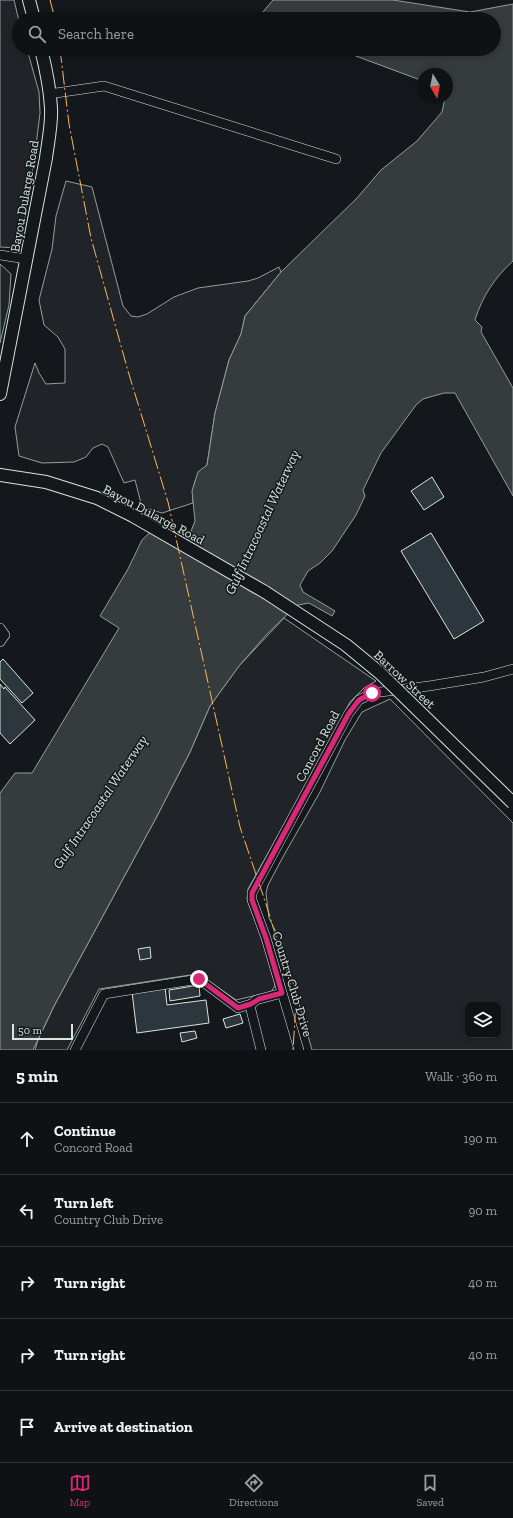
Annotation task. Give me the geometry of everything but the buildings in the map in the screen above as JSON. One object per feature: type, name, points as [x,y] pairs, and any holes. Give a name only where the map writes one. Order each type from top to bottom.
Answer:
[{"type":"main road","points":[[29,0],[32,12]]},
{"type":"main road","name":"Bayou Dularge Road","points":[[0,394],[46,158],[51,110],[48,76],[43,56]]},
{"type":"main road","name":"Bayou Dularge Road","points":[[0,475],[39,480],[97,498],[133,516],[265,592]]},
{"type":"main road","name":"Barrow Street","points":[[265,592],[346,645],[380,673],[513,803]]},
{"type":"street","points":[[49,94],[104,86],[336,159]]},
{"type":"street","points":[[0,255],[26,259]]},
{"type":"street","points":[[0,628],[5,635],[0,642]]},
{"type":"street","name":"Concord Road","points":[[253,903],[253,889],[349,713],[359,700],[372,693],[429,686],[484,677],[513,670]]},
{"type":"street","name":"Country Club Drive","points":[[253,903],[266,938],[299,1050]]},
{"type":"street","points":[[75,1050],[104,994],[199,979],[238,1008],[251,1004],[259,999],[282,993]]},
{"type":"street","points":[[251,1004],[251,1014],[261,1050]]},
{"type":"shaded area","points":[[0,0],[14,0],[17,12],[12,12],[12,56],[29,56],[39,92],[40,113],[20,248],[0,247]]},
{"type":"shaded area","points":[[66,181],[92,187],[123,306],[131,316],[138,317],[147,314],[174,297],[198,288],[248,281],[258,278],[279,267],[281,272],[245,316],[241,334],[229,360],[215,413],[207,465],[199,473],[195,482],[193,503],[162,513],[142,507],[135,480],[124,483],[108,447],[102,444],[93,448],[86,457],[74,462],[42,463],[19,456],[15,427],[35,363],[46,384],[65,383],[65,349],[58,337],[44,325],[39,300],[52,249],[56,216]]},
{"type":"shaded area","points":[[0,264],[11,274],[9,305],[0,343]]},
{"type":"shaded area","points":[[284,618],[376,681],[364,688],[350,702],[318,764],[248,889],[247,899],[259,930],[273,974],[275,986],[271,992],[236,1000],[207,980],[203,973],[99,989],[67,1050],[35,1050],[38,1040],[54,1006],[190,752],[210,706],[239,666]]},
{"type":"shaded area","points":[[390,699],[513,823],[513,1050],[312,1050],[290,972],[280,943],[275,938],[276,932],[269,918],[266,893],[268,885],[320,792],[345,740],[362,712]]},
{"type":"water","points":[[273,0],[393,0],[470,12],[263,12]]},
{"type":"water","name":"Gulf Intracoastal Waterway","points":[[513,4],[513,261],[500,274],[485,295],[475,320],[482,327],[481,332],[513,388],[513,496],[455,393],[444,393],[423,399],[416,405],[381,453],[363,490],[365,496],[356,515],[332,551],[320,563],[308,571],[300,585],[303,592],[335,611],[332,616],[309,603],[298,605],[267,634],[239,666],[210,706],[190,752],[54,1006],[33,1050],[0,1050],[0,793],[15,773],[32,773],[119,628],[100,616],[128,569],[142,540],[159,524],[188,539],[195,521],[192,491],[198,472],[207,465],[215,413],[229,360],[241,334],[245,316],[281,272],[357,198],[381,170],[417,141],[442,112],[444,104],[453,104],[453,68],[417,68],[417,79],[356,56],[501,56],[501,12],[470,12]]},
{"type":"power","points":[[50,0],[53,12]]},
{"type":"power","points":[[61,56],[69,124],[91,238],[128,371],[168,502],[240,827],[266,904],[296,1002],[293,1050]]},
{"type":"route","points":[[199,979],[238,1008],[251,1004],[256,1000],[282,993],[266,938],[252,900],[253,889],[349,713],[359,700],[372,693]]}]
